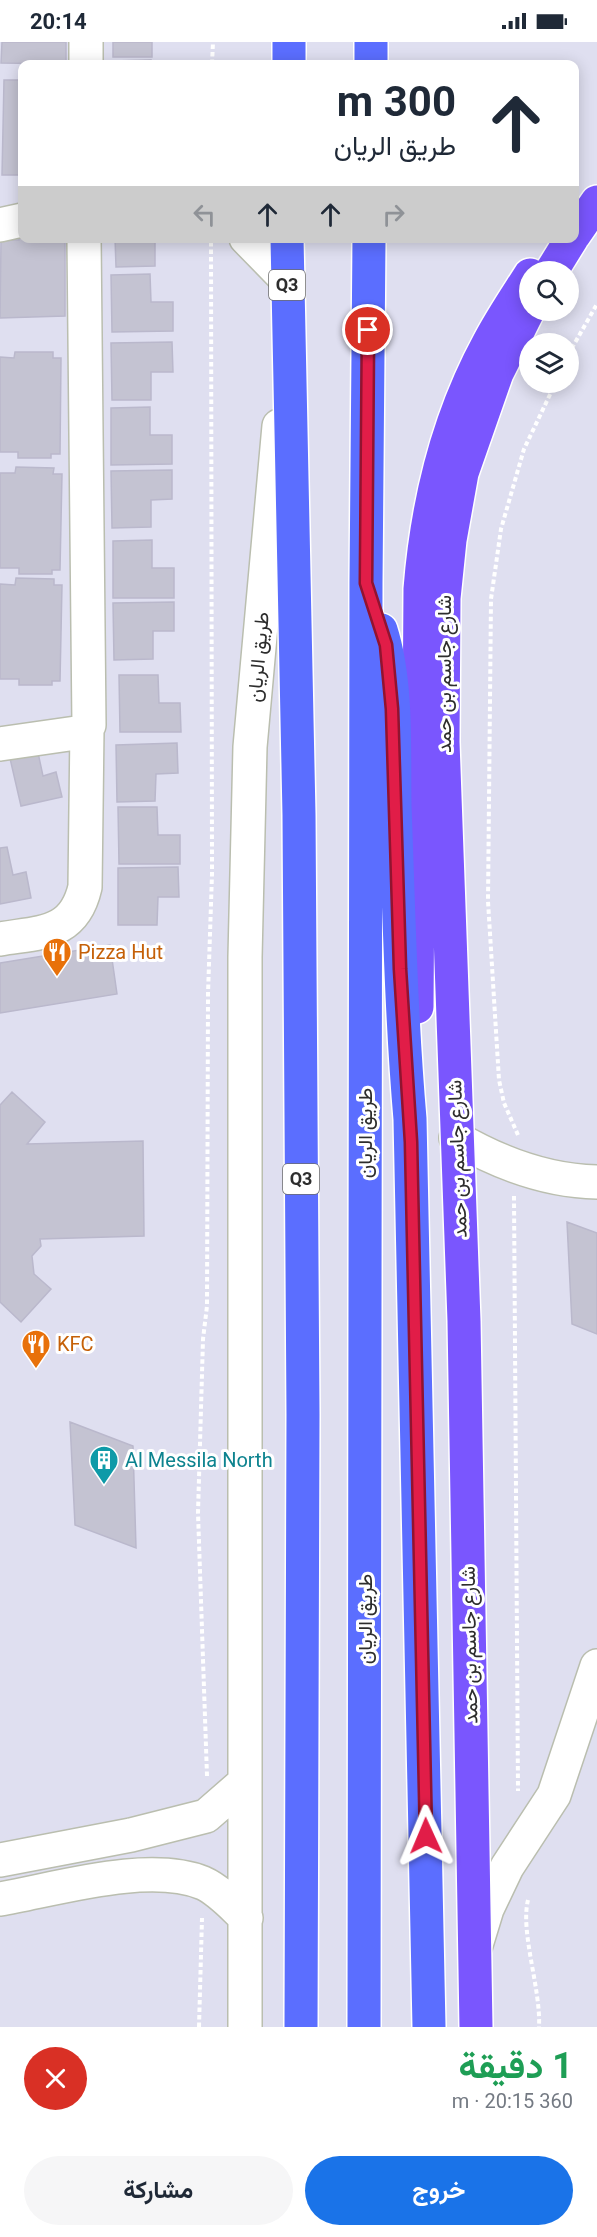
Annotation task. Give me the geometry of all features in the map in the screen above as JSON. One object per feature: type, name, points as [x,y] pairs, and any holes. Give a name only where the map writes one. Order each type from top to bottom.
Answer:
[{"type":"highway","points":[[289,42],[289,60]]},
{"type":"highway","points":[[371,42],[371,60]]},
{"type":"highway","name":"طريق الريان","points":[[287,243],[300,955],[301,2027]]},
{"type":"highway","name":"طريق الريان","points":[[364,2027],[366,583],[369,243]]},
{"type":"highway","points":[[366,583],[386,645],[392,709],[400,969],[410,1119],[432,2017]]},
{"type":"main road","points":[[579,211],[597,202]]},
{"type":"main road","points":[[579,228],[597,202]]},
{"type":"main road","points":[[538,261],[549,243]]},
{"type":"main road","points":[[558,261],[569,243]]},
{"type":"main road","points":[[410,1119],[416,1069],[420,589],[423,546],[440,462],[459,406],[489,342],[519,293]]},
{"type":"main road","name":"شارع جاسم بن حمد","points":[[476,2027],[464,1333],[443,742],[446,568],[462,473],[497,373],[523,321]]},
{"type":"street","points":[[86,42],[86,60]]},
{"type":"street","points":[[0,225],[18,221]]},
{"type":"street","points":[[0,939],[52,930],[71,918],[78,909],[85,887],[87,729],[84,243]]},
{"type":"street","points":[[251,243],[287,280]]},
{"type":"street","name":"طريق الريان","points":[[245,2027],[245,957],[250,747],[288,331]]},
{"type":"street","points":[[0,744],[87,729]]},
{"type":"street","points":[[456,1138],[514,1166],[553,1177],[597,1182]]},
{"type":"street","points":[[474,1949],[487,1909],[507,1867],[554,1795],[596,1671]]},
{"type":"street","points":[[0,1860],[131,1835],[206,1816],[245,1782]]},
{"type":"street","points":[[0,1899],[146,1873],[172,1875],[205,1884],[246,1918]]},
{"type":"path","points":[[212,60],[213,42]]},
{"type":"path","points":[[206,1816],[207,1744],[198,1513],[203,1339],[207,1306],[208,994],[212,874],[211,243]]},
{"type":"path","points":[[579,336],[597,304]]},
{"type":"path","points":[[531,1828],[521,1813],[518,1802],[514,1166],[518,1138],[516,1125],[504,1103],[499,1080],[488,901],[490,599],[501,529],[521,460],[551,393]]},
{"type":"path","points":[[199,2027],[199,1949],[205,1884]]},
{"type":"path","points":[[528,1897],[526,1919],[537,1989],[539,2027]]},
{"type":"building","points":[[2,42],[66,42],[66,60],[18,60],[18,63],[1,63]]},
{"type":"building","points":[[113,42],[152,42],[152,57],[113,57]]},
{"type":"building","points":[[4,80],[18,80],[18,175],[2,175]]},
{"type":"building","points":[[1,240],[18,240],[18,243],[65,243],[65,316],[0,318]]},
{"type":"building","points":[[115,243],[155,243],[155,266],[116,267]]},
{"type":"building","points":[[150,274],[151,302],[173,302],[173,331],[112,332],[111,275]]},
{"type":"building","points":[[172,342],[173,372],[151,372],[151,400],[112,400],[111,343]]},
{"type":"building","points":[[15,352],[53,352],[53,358],[61,358],[60,454],[51,454],[51,458],[18,458],[18,452],[0,452],[0,357],[14,358]]},
{"type":"building","points":[[150,407],[150,435],[172,435],[172,464],[111,465],[111,408]]},
{"type":"building","points":[[16,467],[54,468],[53,474],[62,474],[60,570],[52,570],[52,574],[19,574],[19,568],[0,568],[0,473],[15,473]]},
{"type":"building","points":[[172,470],[172,499],[151,500],[151,527],[112,528],[111,471]]},
{"type":"building","points":[[152,540],[152,568],[174,568],[174,598],[113,598],[113,541]]},
{"type":"building","points":[[16,578],[54,579],[54,585],[62,585],[60,681],[52,681],[52,685],[19,685],[19,679],[0,679],[0,584],[15,585]]},
{"type":"building","points":[[174,602],[174,631],[153,631],[153,659],[114,660],[113,603]]},
{"type":"building","points":[[119,675],[158,675],[159,703],[180,703],[181,732],[120,732]]},
{"type":"building","points":[[177,743],[178,773],[156,774],[155,801],[117,802],[116,745]]},
{"type":"building","points":[[37,748],[43,776],[56,772],[62,797],[21,806],[9,754]]},
{"type":"building","points":[[118,807],[157,807],[158,835],[180,835],[180,864],[119,864]]},
{"type":"building","points":[[7,847],[13,875],[26,872],[31,898],[0,904],[0,848]]},
{"type":"building","points":[[178,867],[179,897],[158,897],[157,925],[118,925],[118,868]]},
{"type":"building","name":"Pizza Hut","points":[[110,945],[117,994],[0,1013],[0,963]]},
{"type":"building","points":[[12,1092],[45,1122],[27,1144],[143,1141],[144,1236],[40,1239],[41,1246],[32,1256],[34,1274],[51,1289],[21,1322],[0,1302],[0,1105]]},
{"type":"building","points":[[567,1222],[597,1233],[597,1334],[572,1324]]},
{"type":"building","name":"Al Messila North","points":[[70,1422],[133,1446],[136,1548],[75,1525]]},
{"type":"place","name":"Pizza Hut","points":[[57,978]]},
{"type":"place","name":"KFC","points":[[36,1370]]},
{"type":"place","name":"Al Messila North","points":[[104,1486]]},
{"type":"route","points":[[368,330],[366,583],[386,645],[392,709],[400,969],[411,1142],[426,1836]]}]
